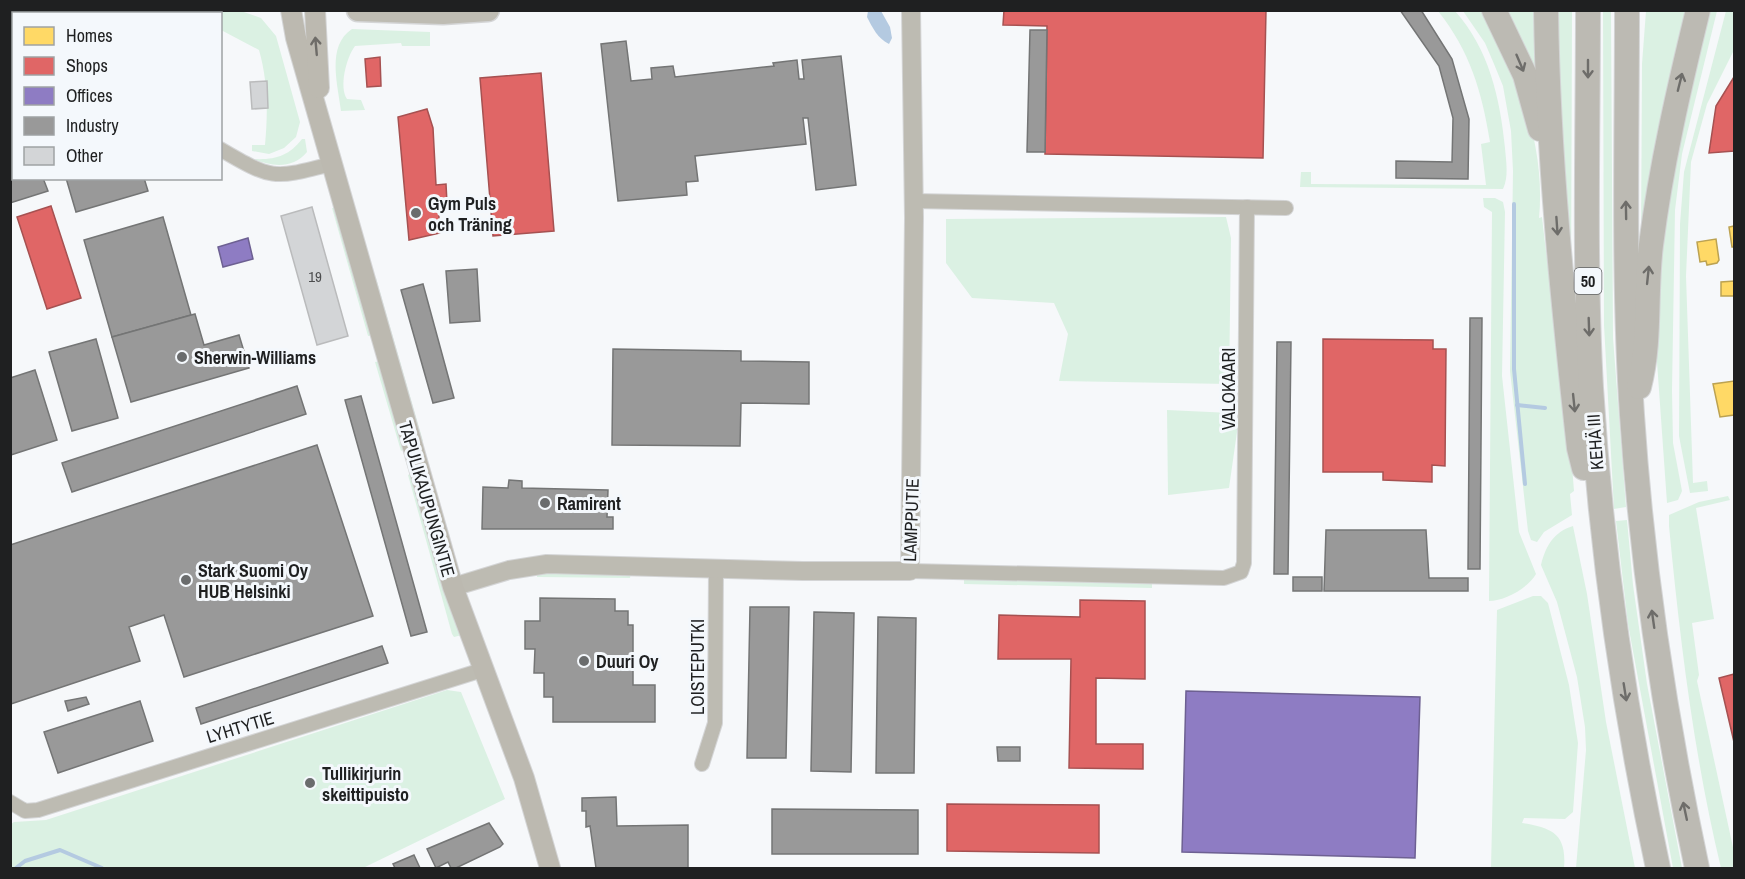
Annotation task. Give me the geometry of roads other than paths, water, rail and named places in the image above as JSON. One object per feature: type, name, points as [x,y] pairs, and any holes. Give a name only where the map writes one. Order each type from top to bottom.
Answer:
[{"type":"highway","points":[[1494,10],[1525,75],[1552,168]]},
{"type":"highway","points":[[1546,10],[1552,168],[1560,274],[1579,448],[1605,551]]},
{"type":"highway","name":"KEHÄ III","points":[[1588,10],[1588,324],[1605,551],[1630,730],[1658,868]]},
{"type":"highway","name":"50","points":[[1627,10],[1626,186],[1632,415],[1644,550],[1659,661],[1697,868]]},
{"type":"highway","points":[[1632,415],[1646,360],[1646,297],[1661,176],[1698,10]]},
{"type":"main road","name":"TAPULIKAUPUNGINTIE","points":[[291,10],[296,38],[453,587],[526,785],[550,868]]},
{"type":"main road","name":"TAPULIKAUPUNGINTIE","points":[[315,10],[321,123]]},
{"type":"main road","points":[[358,10],[442,13],[488,10]]},
{"type":"street","name":"LAMPPUTIE","points":[[453,587],[508,570],[547,564],[910,571],[914,201],[911,10]]},
{"type":"street","points":[[222,150],[252,168],[275,176],[332,164]]},
{"type":"street","points":[[914,201],[1286,208]]},
{"type":"street","name":"VALOKAARI","points":[[910,571],[1224,578],[1241,572],[1244,563],[1248,207]]},
{"type":"street","name":"LOISTEPUTKI","points":[[702,764],[715,723],[716,568]]},
{"type":"street","name":"LYHTYTIE","points":[[10,802],[25,811],[38,810],[482,670]]},
{"type":"water","points":[[868,11],[881,11],[890,27],[892,38],[889,44],[873,29],[867,17]]},
{"type":"waterway","points":[[1514,204],[1514,369],[1525,484]]},
{"type":"waterway","points":[[1517,405],[1545,408]]},
{"type":"waterway","points":[[16,868],[25,861],[60,850],[102,868]]},
{"type":"place","name":"Gym Puls och Träning","points":[[416,213]]},
{"type":"place","name":"Sherwin-Williams","points":[[182,357]]},
{"type":"place","name":"Ramirent","points":[[545,503]]},
{"type":"place","name":"Stark Suomi Oy HUB Helsinki","points":[[186,580]]},
{"type":"place","name":"Duuri Oy","points":[[584,661]]},
{"type":"place","name":"Tullikirjurin skeittipuisto","points":[[310,783]]}]
